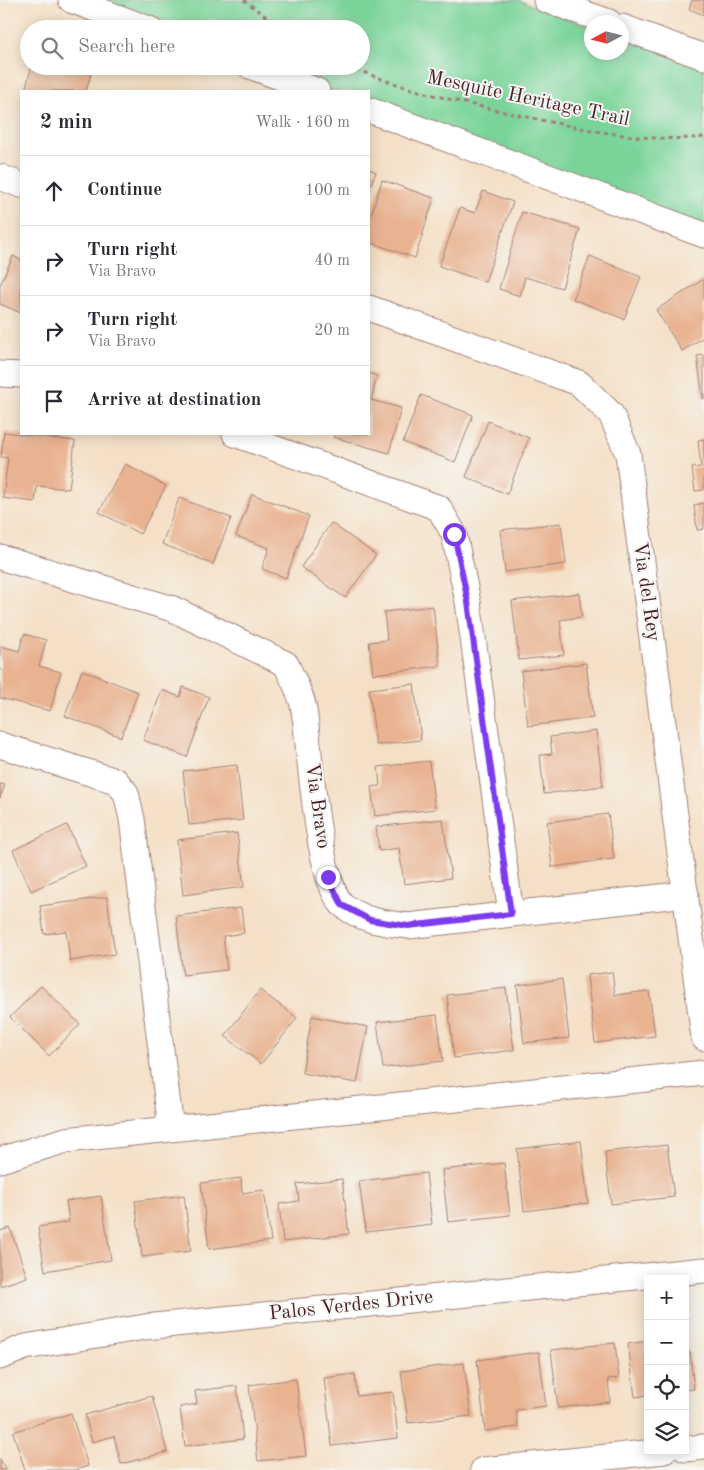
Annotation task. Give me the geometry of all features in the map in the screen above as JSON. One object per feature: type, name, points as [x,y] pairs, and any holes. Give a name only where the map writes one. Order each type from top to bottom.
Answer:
[{"type":"street","points":[[71,0],[125,20]]},
{"type":"street","points":[[546,0],[589,15]]},
{"type":"street","points":[[629,30],[704,57]]},
{"type":"street","points":[[274,75],[314,90]]},
{"type":"street","points":[[370,110],[704,235]]},
{"type":"street","points":[[0,177],[20,185]]},
{"type":"street","name":"Via del Rey","points":[[370,308],[579,383],[611,414],[628,454],[704,1038]]},
{"type":"street","points":[[0,374],[20,375]]},
{"type":"street","points":[[238,435],[439,508],[449,525],[454,534],[468,602],[511,914]]},
{"type":"street","name":"Via Bravo","points":[[0,557],[173,609],[286,664],[304,707],[321,846],[328,877],[342,905],[370,920],[408,926],[686,894]]},
{"type":"street","points":[[0,745],[116,781],[126,793],[132,819],[171,1129]]},
{"type":"street","points":[[0,1160],[66,1140],[704,1073]]},
{"type":"street","name":"Palos Verdes Drive","points":[[0,1356],[24,1347],[145,1327],[704,1270]]},
{"type":"street","points":[[689,1449],[704,1447]]},
{"type":"street","points":[[483,1470],[644,1453]]},
{"type":"path","points":[[244,0],[270,20]]},
{"type":"path","name":"Mesquite Heritage Trail","points":[[369,75],[442,99],[597,131],[648,139],[704,137]]},
{"type":"green space","points":[[74,0],[518,0],[584,24],[584,60],[629,60],[629,41],[704,68],[704,229],[370,107],[370,90],[322,90],[281,75],[370,75],[370,20],[128,20]]},
{"type":"building","points":[[692,0],[704,0],[704,15],[689,9]]},
{"type":"building","points":[[29,75],[90,75],[86,90],[25,90]]},
{"type":"building","points":[[370,169],[376,172],[370,187]]},
{"type":"building","points":[[382,180],[434,198],[415,258],[370,242],[370,218]]},
{"type":"building","points":[[483,191],[513,202],[485,282],[439,266],[460,208],[475,213]]},
{"type":"building","points":[[522,212],[580,229],[562,288],[525,277],[520,296],[499,289]]},
{"type":"building","points":[[13,256],[20,260],[20,313],[0,304],[0,285]]},
{"type":"building","points":[[590,256],[641,277],[624,319],[573,299]]},
{"type":"building","points":[[704,279],[704,337],[682,351],[656,310]]},
{"type":"building","points":[[704,355],[704,399],[703,399],[697,356]]},
{"type":"building","points":[[370,373],[377,376],[371,400],[401,408],[389,453],[333,437],[334,435],[370,435]]},
{"type":"building","points":[[421,395],[473,415],[455,462],[403,442]]},
{"type":"building","points":[[488,421],[529,438],[507,494],[466,477]]},
{"type":"building","points":[[4,432],[75,441],[69,489],[37,486],[35,502],[3,498],[8,458],[1,457]]},
{"type":"building","points":[[704,439],[704,490],[695,491],[692,468],[701,467],[698,440]]},
{"type":"building","points":[[125,464],[166,486],[140,534],[99,512]]},
{"type":"building","points":[[252,494],[309,516],[286,578],[262,569],[269,548],[236,536]]},
{"type":"building","points":[[179,498],[231,518],[213,564],[162,544]]},
{"type":"building","points":[[704,503],[704,529],[697,530],[694,505]]},
{"type":"building","points":[[331,523],[376,555],[345,598],[301,567]]},
{"type":"building","points":[[561,523],[566,564],[505,572],[500,530]]},
{"type":"building","points":[[579,593],[582,617],[560,620],[564,655],[519,660],[512,601]]},
{"type":"building","points":[[433,606],[440,666],[373,674],[369,642],[387,640],[384,612]]},
{"type":"building","points":[[24,634],[46,640],[39,666],[61,672],[50,711],[0,698],[0,646],[19,651]]},
{"type":"building","points":[[586,663],[593,718],[528,726],[521,671]]},
{"type":"building","points":[[82,670],[138,692],[121,737],[65,716]]},
{"type":"building","points":[[414,684],[421,740],[376,745],[369,689]]},
{"type":"building","points":[[183,687],[209,697],[187,757],[143,740],[162,690],[180,697]]},
{"type":"building","points":[[596,731],[603,786],[544,794],[540,755],[552,754],[550,737]]},
{"type":"building","points":[[429,761],[435,809],[375,816],[371,787],[380,786],[378,767]]},
{"type":"building","points":[[237,765],[243,820],[189,825],[183,771]]},
{"type":"building","points":[[0,784],[5,785],[0,798]]},
{"type":"building","points":[[608,814],[614,859],[552,867],[547,822]]},
{"type":"building","points":[[443,819],[451,878],[404,884],[399,848],[379,851],[376,827]]},
{"type":"building","points":[[67,825],[86,866],[31,891],[13,850]]},
{"type":"building","points":[[237,833],[244,887],[183,895],[177,840]]},
{"type":"building","points":[[107,897],[115,954],[70,961],[66,931],[44,934],[40,906]]},
{"type":"building","points":[[241,908],[244,933],[223,936],[227,970],[183,975],[176,916]]},
{"type":"building","points":[[612,972],[615,995],[649,991],[655,1036],[595,1043],[587,975]]},
{"type":"building","points":[[562,979],[569,1038],[524,1043],[517,985]]},
{"type":"building","points":[[41,986],[80,1024],[49,1056],[10,1017]]},
{"type":"building","points":[[506,988],[514,1050],[454,1058],[447,995]]},
{"type":"building","points":[[260,990],[297,1018],[261,1064],[225,1036]]},
{"type":"building","points":[[437,1015],[443,1061],[383,1068],[377,1022]]},
{"type":"building","points":[[312,1016],[368,1027],[357,1083],[302,1073]]},
{"type":"building","points":[[581,1141],[588,1203],[524,1211],[517,1149]]},
{"type":"building","points":[[667,1145],[674,1197],[611,1204],[605,1152]]},
{"type":"building","points":[[504,1163],[510,1215],[448,1222],[442,1170]]},
{"type":"building","points":[[426,1173],[432,1224],[366,1232],[359,1181]]},
{"type":"building","points":[[241,1178],[242,1193],[264,1190],[271,1241],[209,1249],[201,1183]]},
{"type":"building","points":[[342,1179],[349,1234],[283,1242],[279,1204],[299,1201],[297,1184]]},
{"type":"building","points":[[184,1195],[191,1251],[142,1257],[135,1201]]},
{"type":"building","points":[[101,1196],[111,1260],[45,1271],[38,1227],[69,1222],[66,1201]]},
{"type":"building","points":[[10,1228],[27,1277],[0,1286],[0,1231]]},
{"type":"building","points":[[644,1342],[644,1396],[635,1397],[628,1344]]},
{"type":"building","points":[[615,1343],[619,1378],[608,1379],[610,1402],[558,1408],[551,1350]]},
{"type":"building","points":[[539,1352],[546,1406],[516,1410],[518,1427],[485,1431],[477,1360]]},
{"type":"building","points":[[689,1352],[690,1352],[694,1389],[689,1390]]},
{"type":"building","points":[[464,1363],[471,1416],[408,1423],[401,1371]]},
{"type":"building","points":[[355,1374],[357,1396],[393,1392],[398,1438],[332,1446],[324,1378]]},
{"type":"building","points":[[296,1379],[306,1456],[258,1461],[249,1385]]},
{"type":"building","points":[[237,1386],[243,1439],[185,1446],[180,1407],[197,1404],[195,1391]]},
{"type":"building","points":[[152,1396],[167,1452],[121,1464],[114,1436],[92,1442],[85,1415]]},
{"type":"building","points":[[71,1413],[88,1466],[76,1470],[25,1470],[13,1432]]},
{"type":"building","points":[[0,1459],[6,1470],[0,1470]]},
{"type":"route","points":[[328,877],[342,905],[370,920],[408,926],[511,914],[468,602],[454,534]]}]
